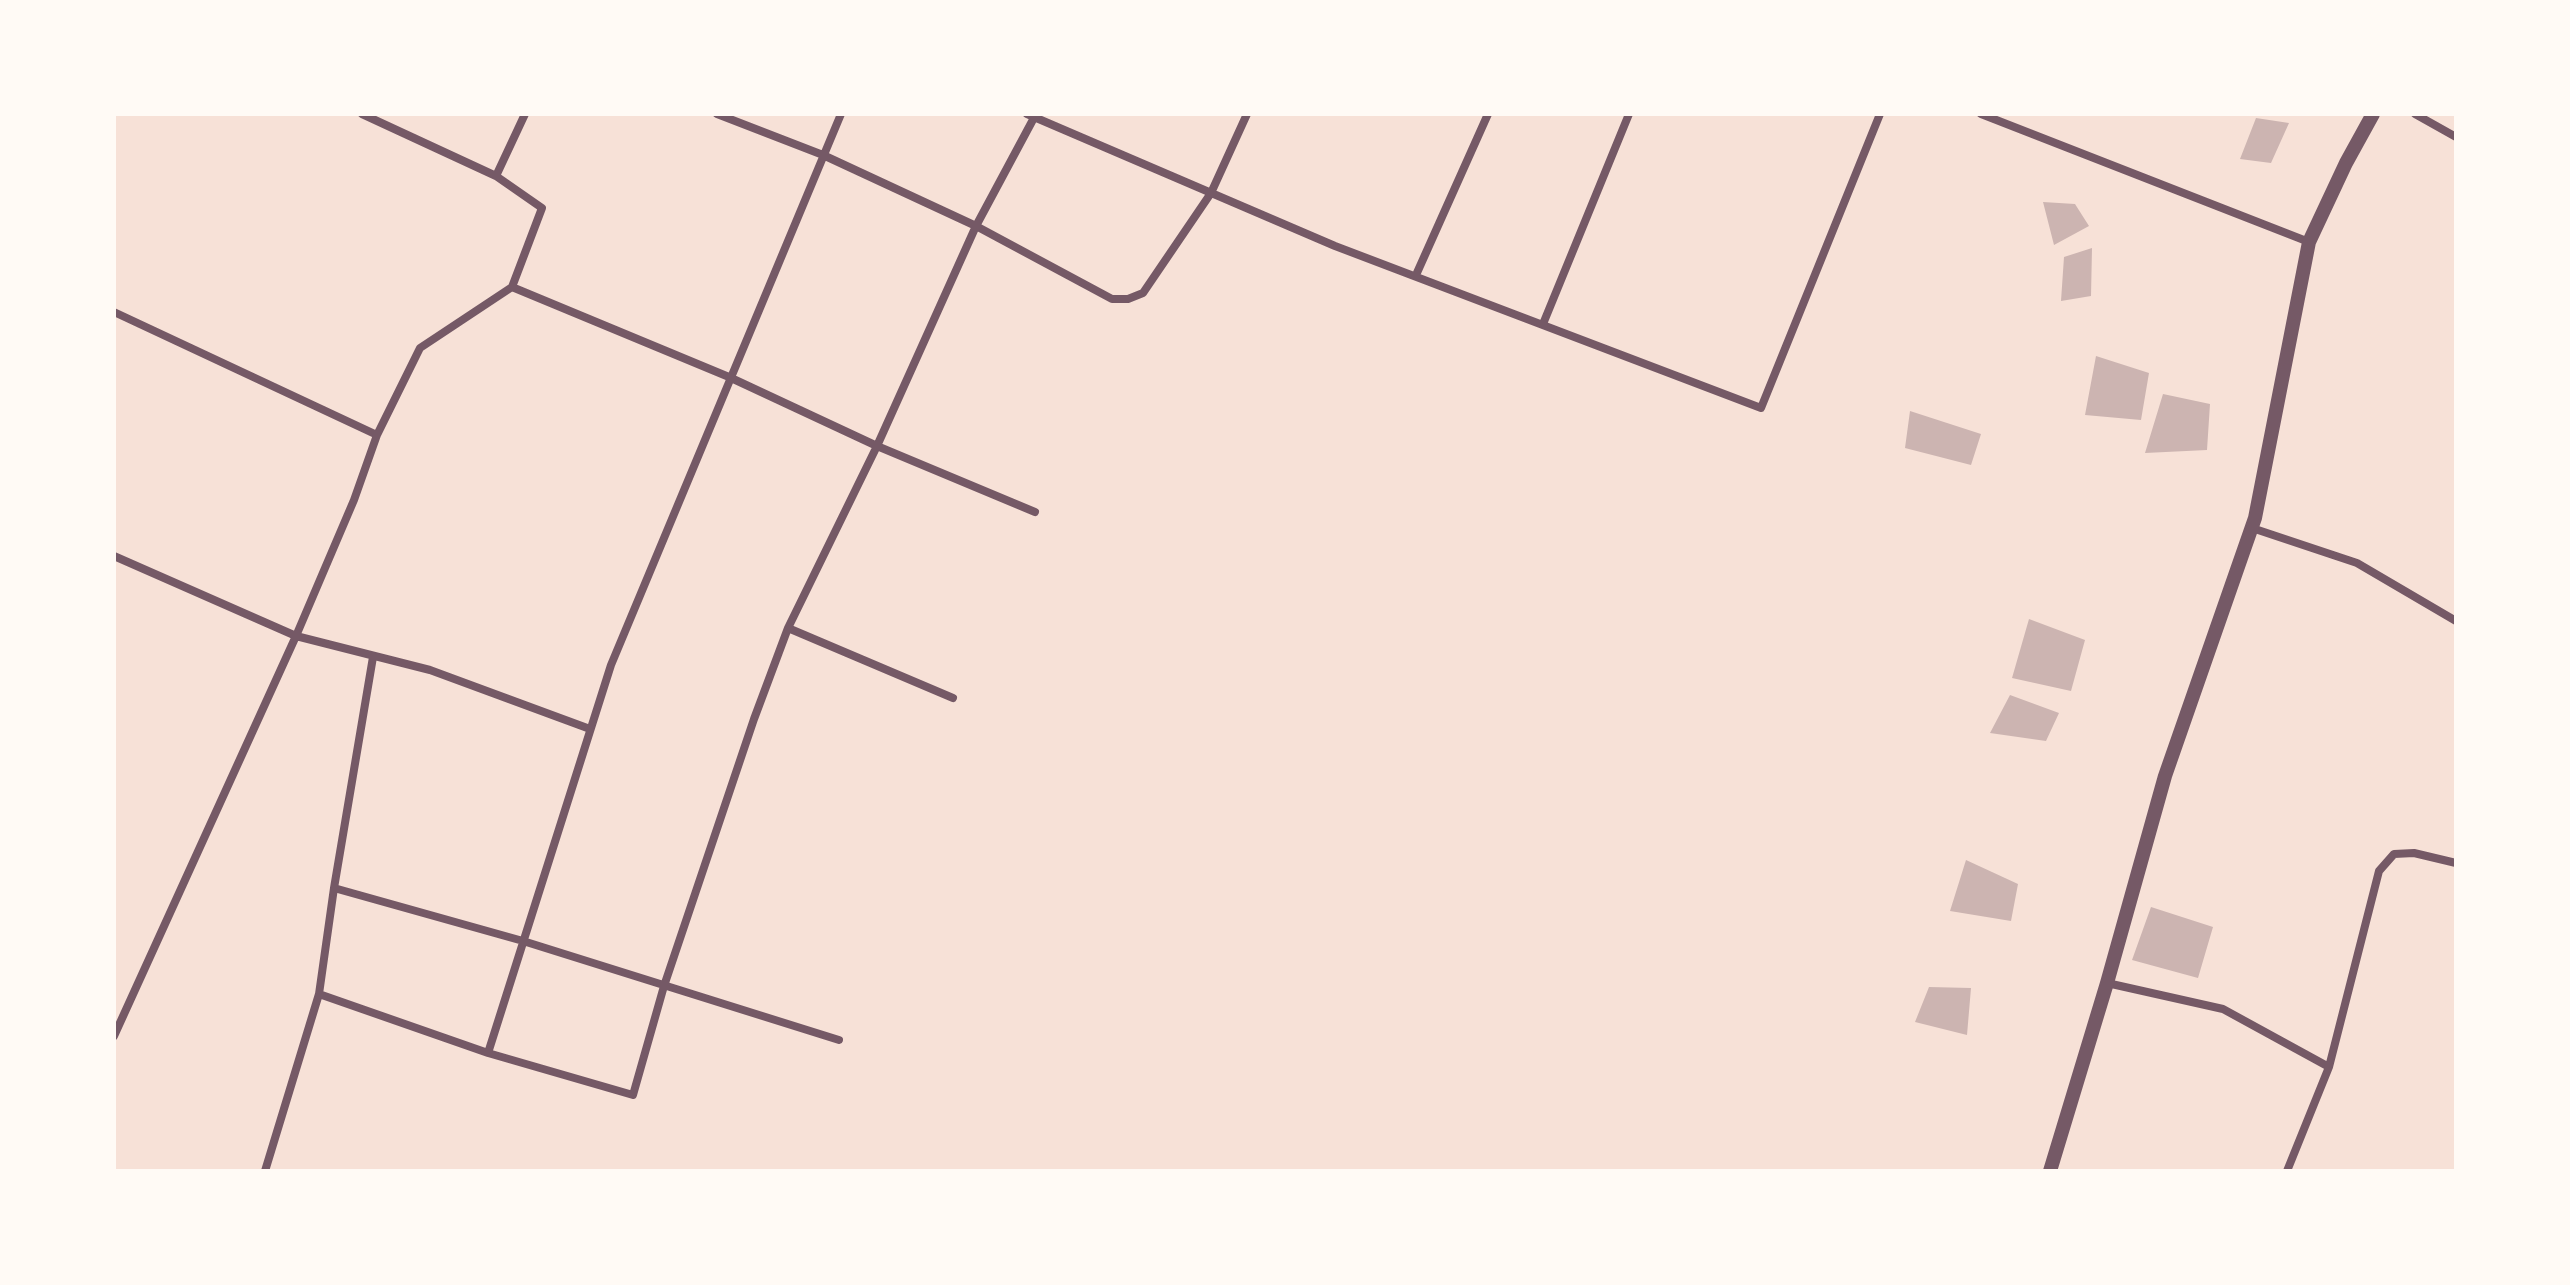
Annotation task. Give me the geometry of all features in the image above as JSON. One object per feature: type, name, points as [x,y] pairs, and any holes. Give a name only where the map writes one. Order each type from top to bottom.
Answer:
[{"type":"street","points":[[114,1036],[296,636],[354,500],[377,435],[420,348],[512,287],[542,208],[496,176],[362,114]]},
{"type":"street","points":[[496,176],[525,114]]},
{"type":"street","points":[[717,114],[823,155],[976,226],[1112,299],[1128,299],[1143,293],[1211,193],[1247,114]]},
{"type":"street","points":[[488,1053],[611,665],[841,114]]},
{"type":"street","points":[[1416,275],[1488,114]]},
{"type":"street","points":[[1543,324],[1629,114]]},
{"type":"street","points":[[319,994],[488,1053],[633,1095],[664,986],[788,628],[877,446],[976,226],[1032,115],[1335,246],[1761,408],[1880,114]]},
{"type":"street","points":[[1981,114],[2309,242]]},
{"type":"street","points":[[2050,1171],[2165,776],[2252,528],[2309,242],[2373,114]]},
{"type":"street","points":[[2415,114],[2456,137]]},
{"type":"street","points":[[512,287],[729,377],[877,446],[1035,512]]},
{"type":"street","points":[[114,312],[377,435]]},
{"type":"street","points":[[2252,528],[2357,563],[2456,621]]},
{"type":"street","points":[[114,556],[296,636],[430,670],[590,729]]},
{"type":"street","points":[[788,628],[953,698]]},
{"type":"street","points":[[265,1171],[319,994],[373,657]]},
{"type":"street","points":[[2287,1171],[2329,1067],[2379,871],[2394,854],[2414,853],[2456,863]]},
{"type":"street","points":[[334,888],[523,941],[839,1040]]},
{"type":"street","points":[[2107,983],[2223,1009],[2329,1067]]},
{"type":"building","points":[[2256,118],[2289,123],[2271,163],[2240,159]]},
{"type":"building","points":[[2043,202],[2075,204],[2089,226],[2054,245]]},
{"type":"building","points":[[2092,248],[2091,296],[2061,301],[2064,257]]},
{"type":"building","points":[[2096,356],[2149,373],[2141,420],[2085,415]]},
{"type":"building","points":[[2163,394],[2210,404],[2207,450],[2145,453]]},
{"type":"building","points":[[1910,411],[1981,434],[1971,465],[1905,448]]},
{"type":"building","points":[[2029,619],[2085,640],[2071,691],[2012,678]]},
{"type":"building","points":[[2010,695],[2059,713],[2046,741],[1990,733]]},
{"type":"building","points":[[1966,860],[2018,884],[2011,921],[1950,911]]},
{"type":"building","points":[[2151,907],[2213,927],[2198,978],[2132,960]]},
{"type":"building","points":[[1929,987],[1971,988],[1967,1035],[1915,1022]]}]
